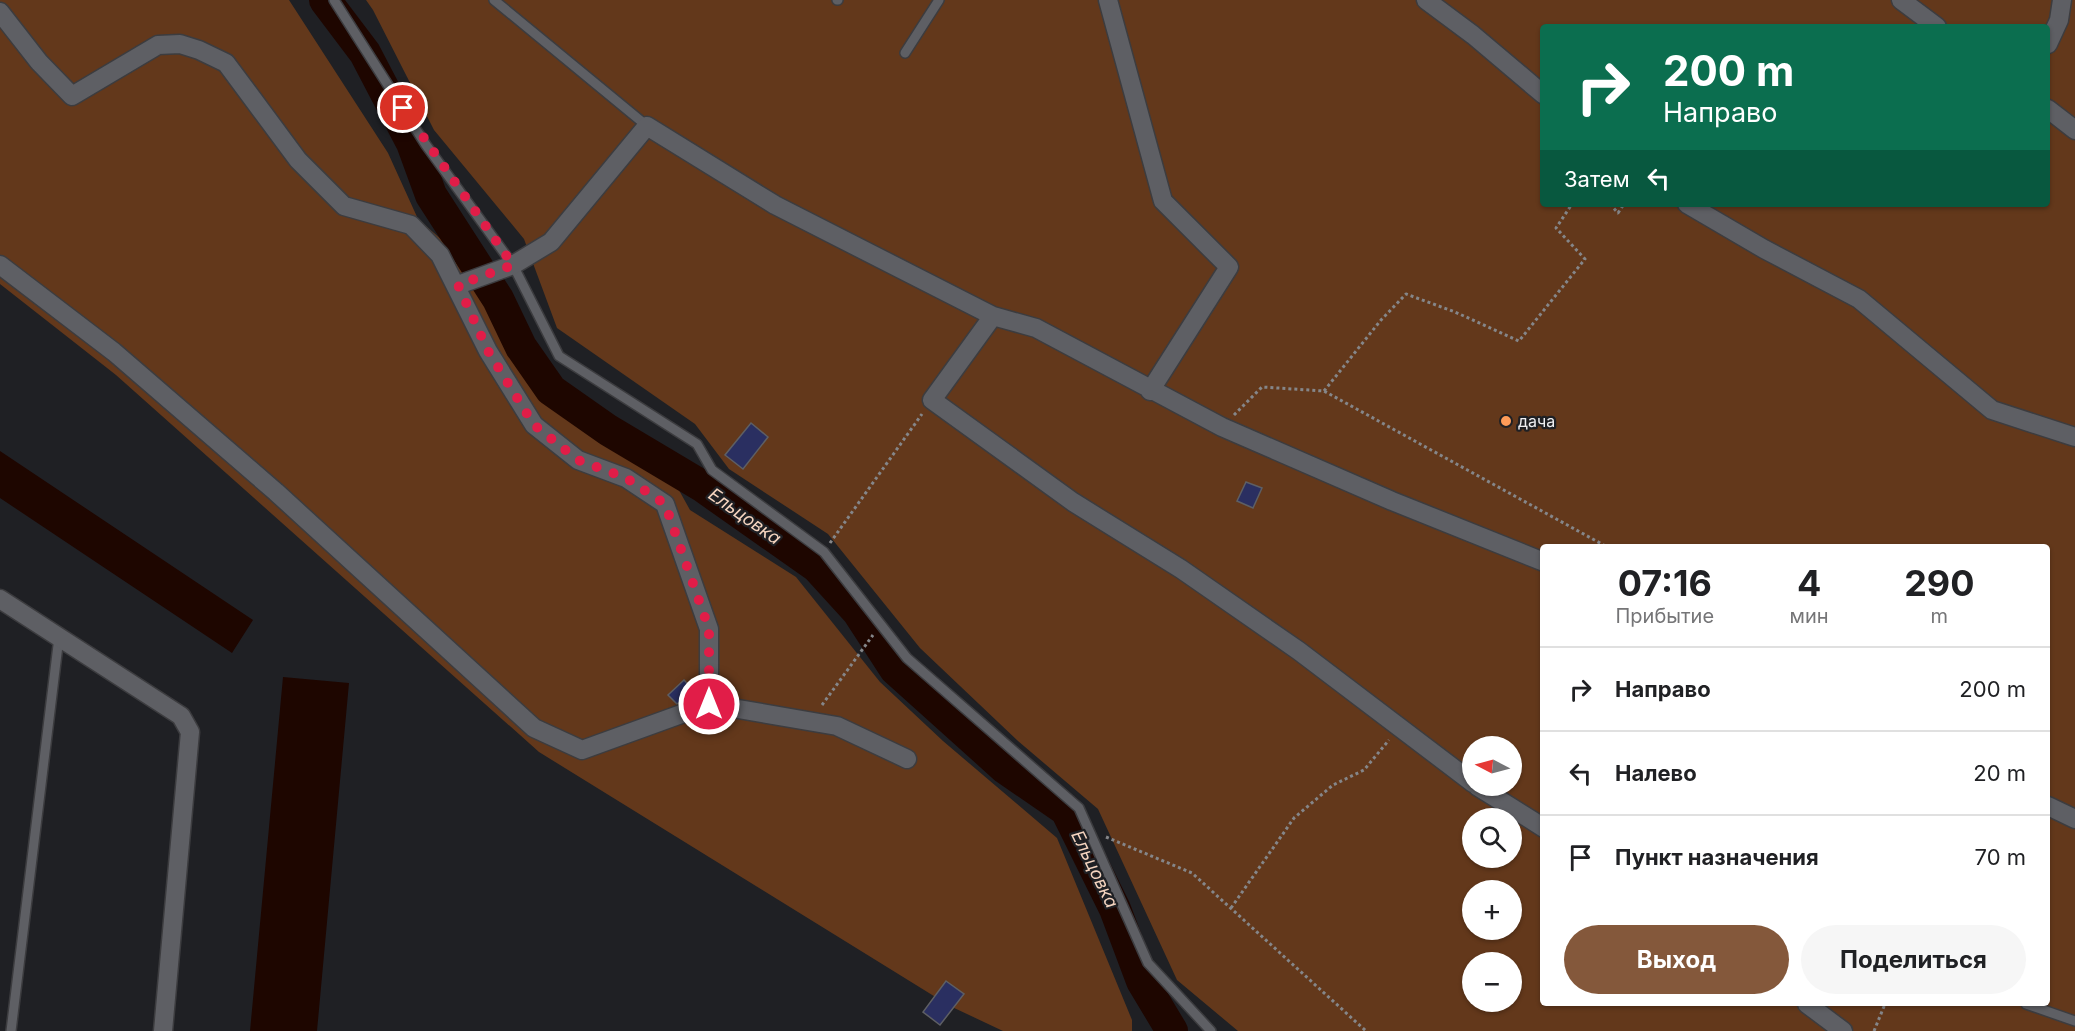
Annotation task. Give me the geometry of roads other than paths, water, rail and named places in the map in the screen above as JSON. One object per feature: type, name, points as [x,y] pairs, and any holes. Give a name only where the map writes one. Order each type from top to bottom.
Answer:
[{"type":"street","points":[[1108,0],[1163,201],[1229,267],[1150,391]]},
{"type":"street","points":[[1426,0],[1473,35],[1540,92]]},
{"type":"street","points":[[1901,0],[1933,24]]},
{"type":"street","points":[[2050,40],[2059,20],[2062,0]]},
{"type":"street","points":[[0,12],[39,62],[72,96],[158,45],[180,44],[226,63],[298,160],[344,206],[411,225],[440,255],[458,285],[488,351],[534,425],[578,460],[626,478],[665,504],[709,629],[709,704]]},
{"type":"street","points":[[2050,111],[2075,130]]},
{"type":"street","points":[[458,285],[513,265],[550,242],[647,126],[775,205],[993,316],[1036,328],[1150,391],[1222,427],[1392,501],[1540,560]]},
{"type":"street","points":[[1692,207],[1764,249],[1859,299],[1992,410],[2075,437]]},
{"type":"street","points":[[0,265],[114,352],[222,446],[534,728],[582,750],[709,704],[837,726],[906,759]]},
{"type":"street","points":[[993,316],[932,400],[1073,502],[1181,568],[1270,630],[1462,775]]},
{"type":"street","points":[[0,599],[181,716],[190,732],[163,1031]]},
{"type":"street","points":[[1493,796],[1540,825]]},
{"type":"street","points":[[2050,807],[2075,819]]},
{"type":"street","points":[[1810,1006],[1843,1031]]},
{"type":"lane","points":[[334,0],[426,145],[513,265],[558,356],[697,444],[712,470],[824,552],[907,658],[1079,808],[1148,963],[1212,1031]]},
{"type":"lane","points":[[494,0],[647,126]]},
{"type":"lane","points":[[905,53],[939,0]]},
{"type":"lane","points":[[11,1031],[59,637]]},
{"type":"lane","points":[[2032,1006],[2075,1021]]},
{"type":"waterway","name":"Ельцовка","points":[[325,0],[365,53],[412,143],[431,195],[498,299],[521,347],[551,390],[608,430],[702,486],[817,567],[858,612],[895,669],[1005,768],[1066,810],[1115,909],[1142,981],[1172,1031]]},
{"type":"place","name":"дача","points":[[1506,421]]}]
